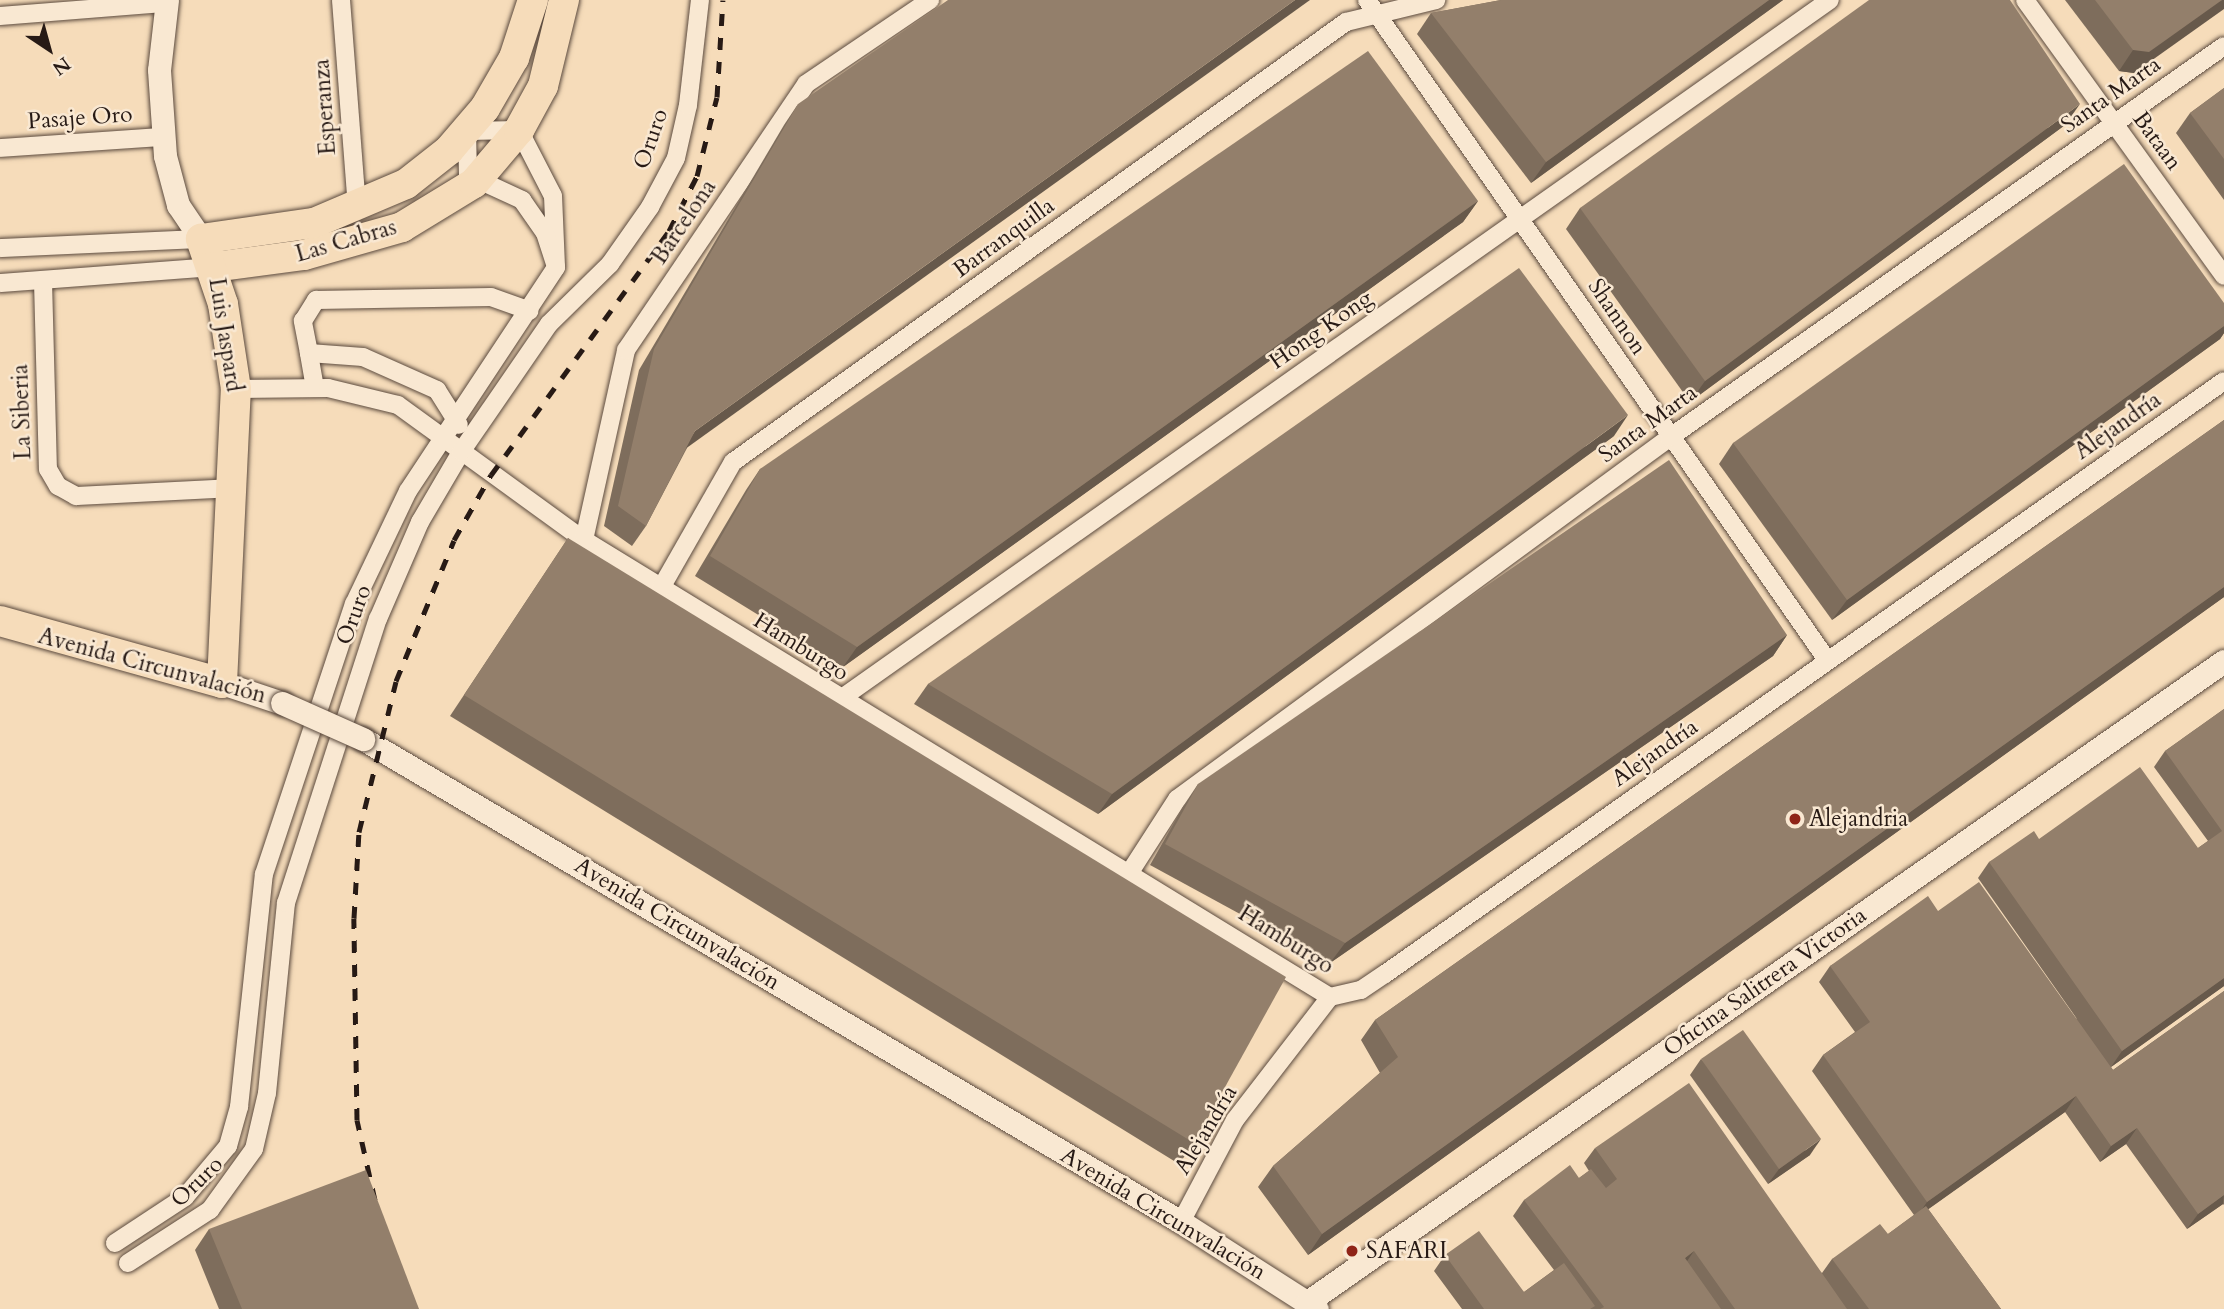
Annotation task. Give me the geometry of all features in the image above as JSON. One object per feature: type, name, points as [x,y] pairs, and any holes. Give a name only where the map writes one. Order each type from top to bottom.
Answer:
[{"type":"main road","name":"Las Cabras","points":[[201,239],[286,229],[357,210],[406,184],[467,131],[509,66],[533,0]]},
{"type":"main road","name":"Las Cabras","points":[[214,267],[304,255],[401,227],[474,183],[519,130],[543,86],[564,0]]},
{"type":"main road","name":"Luis Jaspard","points":[[201,239],[214,267],[236,389],[235,488],[222,682]]},
{"type":"main road","name":"Avenida Circunvalación","points":[[0,621],[222,682]]},
{"type":"street","name":"Esperanza","points":[[341,0],[357,210]]},
{"type":"street","name":"Oruro","points":[[128,1263],[210,1210],[254,1149],[267,1093],[286,903],[378,618],[421,522],[461,452],[550,324],[610,264],[650,207],[676,158],[688,105],[700,0]]},
{"type":"street","name":"Barcelona","points":[[584,540],[626,349],[806,85],[930,0]]},
{"type":"street","name":"Barranquilla","points":[[661,588],[733,462],[1370,6],[1436,0]]},
{"type":"street","name":"Hong Kong","points":[[839,700],[1830,0]]},
{"type":"street","name":"Bataan","points":[[2025,0],[2224,276]]},
{"type":"street","points":[[0,16],[166,2]]},
{"type":"street","name":"Luis Jaspard","points":[[166,2],[159,70],[163,137],[171,184],[201,239]]},
{"type":"street","name":"Shannon","points":[[1370,6],[1522,220],[1669,438],[1827,660]]},
{"type":"street","name":"Santa Marta","points":[[1130,872],[1177,799],[1669,438],[2224,46]]},
{"type":"street","points":[[519,130],[554,196],[556,267],[545,233],[522,201],[474,183],[466,163],[467,131],[519,130]]},
{"type":"street","name":"Pasaje Oro","points":[[0,148],[163,137]]},
{"type":"street","name":"Las Cabras","points":[[0,248],[201,239]]},
{"type":"street","name":"Las Cabras","points":[[0,283],[43,282],[214,267]]},
{"type":"street","name":"Oruro","points":[[114,1243],[186,1196],[228,1146],[239,1107],[253,949],[274,839],[354,604],[443,435],[530,311],[556,267]]},
{"type":"street","name":"La Siberia","points":[[43,282],[48,470],[58,486],[76,495],[235,488]]},
{"type":"street","points":[[315,388],[303,321],[316,300],[491,297],[530,311]]},
{"type":"street","points":[[309,353],[363,357],[404,371],[437,390],[458,415],[461,452]]},
{"type":"street","name":"Alejandría","points":[[1181,1222],[1236,1120],[1330,998],[1361,990],[1385,975],[2224,381]]},
{"type":"street","name":"Hamburgo","points":[[236,389],[315,388],[398,405],[443,435],[461,452],[584,540],[839,700],[1130,872],[1330,998]]},
{"type":"street","name":"Oficina Salitrera Victoria","points":[[1311,1306],[2224,661]]},
{"type":"street","name":"Avenida Circunvalación","points":[[222,682],[282,703],[363,739],[1181,1222],[1311,1306]]},
{"type":"building","points":[[948,0],[1295,0],[695,431],[646,526],[618,506],[654,349],[798,104]]},
{"type":"building","points":[[1501,0],[1769,0],[1546,162],[1431,13]]},
{"type":"building","points":[[1869,0],[2010,0],[2080,104],[1705,381],[1580,208]]},
{"type":"building","points":[[2095,0],[2222,0],[2149,52],[2133,50]]},
{"type":"building","points":[[1368,51],[1478,201],[857,647],[710,556],[760,469]]},
{"type":"building","points":[[2224,88],[2224,159],[2190,113]]},
{"type":"building","points":[[2124,164],[2224,303],[2224,326],[1847,600],[1733,443]]},
{"type":"building","points":[[1519,268],[1628,415],[1112,794],[928,684]]},
{"type":"building","name":"Alejandria","points":[[2224,420],[2224,587],[1322,1234],[1273,1166],[1398,1057],[1375,1020]]},
{"type":"building","points":[[1669,460],[1787,635],[1345,943],[1165,844],[1198,784]]},
{"type":"building","points":[[568,538],[1286,977],[1194,1143],[464,695]]},
{"type":"building","points":[[2224,709],[2224,978],[2122,1051],[1989,862],[2034,831],[2039,839],[2140,767],[2198,848],[2222,831],[2165,751]]},
{"type":"building","points":[[1979,882],[2113,1070],[2224,991],[2224,1195],[2198,1214],[2137,1128],[2111,1146],[2076,1096],[1927,1202],[1823,1055],[1870,1022],[1830,966],[1928,896],[1938,911]]},
{"type":"building","points":[[1743,1030],[1821,1139],[1779,1169],[1701,1059]]},
{"type":"building","points":[[1689,1083],[1847,1309],[1735,1309],[1694,1251],[1685,1258],[1721,1309],[1600,1309],[1604,1307],[1524,1200],[1570,1165],[1579,1178],[1591,1169],[1606,1188],[1617,1179],[1595,1148]]},
{"type":"building","points":[[366,1170],[419,1309],[242,1309],[209,1229]]},
{"type":"building","points":[[1926,1206],[2001,1309],[1869,1309],[1832,1259],[1880,1224],[1888,1234]]},
{"type":"building","points":[[1479,1231],[1524,1292],[1564,1263],[1595,1306],[1590,1309],[1484,1309],[1445,1255]]},
{"type":"railway","points":[[375,1200],[357,1120],[354,918],[359,832],[396,681],[454,540],[491,475],[669,231],[697,176],[717,97],[723,0]]},
{"type":"place","name":"Alejandria","points":[[1795,819]]},
{"type":"place","name":"SAFARI","points":[[1352,1251]]}]
